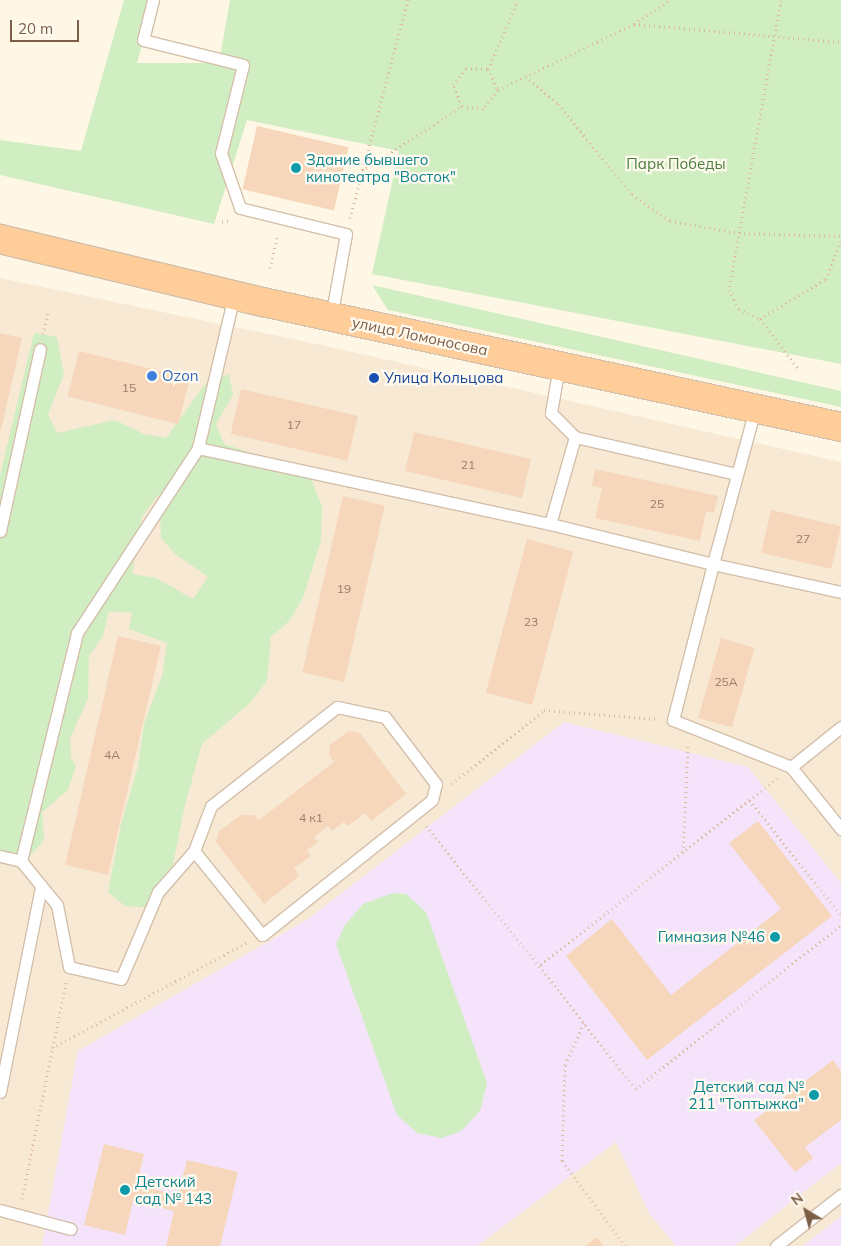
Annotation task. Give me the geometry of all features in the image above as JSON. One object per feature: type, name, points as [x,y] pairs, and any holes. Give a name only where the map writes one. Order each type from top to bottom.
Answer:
[{"type":"highway","name":"улица Ломоносова","points":[[0,239],[234,296],[841,427]]},
{"type":"lane","points":[[153,0],[143,40],[243,65],[221,153],[240,208],[346,234],[331,317]]},
{"type":"lane","points":[[21,861],[77,633],[198,448],[234,296]]},
{"type":"lane","points":[[0,531],[40,349]]},
{"type":"lane","points":[[559,366],[551,413],[575,437],[736,474]]},
{"type":"lane","points":[[755,409],[736,474],[673,720],[791,767],[841,829]]},
{"type":"lane","points":[[550,524],[575,437]]},
{"type":"lane","points":[[198,448],[550,524],[714,564],[841,592]]},
{"type":"lane","points":[[0,856],[21,861],[57,905],[69,967],[121,979],[158,892],[194,851],[211,806],[337,707],[385,717],[436,784],[432,800],[262,935],[194,851]]},
{"type":"lane","points":[[791,767],[841,727]]},
{"type":"lane","points":[[0,1092],[41,886]]},
{"type":"lane","points":[[776,1246],[841,1194]]},
{"type":"lane","points":[[0,1210],[71,1229]]},
{"type":"path","points":[[346,234],[408,0]]},
{"type":"path","points":[[498,90],[488,69],[518,0]]},
{"type":"path","points":[[362,172],[462,106],[483,109],[498,90],[634,24],[670,0]]},
{"type":"path","points":[[781,0],[729,290],[739,309],[760,319],[798,369]]},
{"type":"path","points":[[634,24],[841,42]]},
{"type":"path","points":[[462,106],[453,85],[466,68],[488,69]]},
{"type":"path","points":[[526,76],[558,104],[632,194],[670,221],[739,233],[841,236]]},
{"type":"path","points":[[270,268],[278,233]]},
{"type":"path","points":[[760,319],[826,279],[841,241]]},
{"type":"path","points":[[40,349],[48,312]]},
{"type":"path","points":[[432,800],[544,710],[673,720]]},
{"type":"path","points":[[683,852],[689,726]]},
{"type":"path","points":[[539,966],[791,767]]},
{"type":"path","points":[[749,800],[841,915]]},
{"type":"path","points":[[416,813],[636,1089],[841,925]]},
{"type":"path","points":[[52,1048],[262,935]]},
{"type":"path","points":[[18,1214],[69,967]]},
{"type":"path","points":[[584,1023],[565,1065],[562,1161],[625,1246]]},
{"type":"shaded area","points":[[0,278],[326,346],[841,462],[841,883],[748,767],[308,919],[78,1051],[42,1246],[0,1246]]},
{"type":"shaded area","points":[[564,722],[748,767],[841,883],[841,1163],[735,1246],[676,1246],[649,1213],[616,1142],[477,1246],[42,1246],[78,1051],[308,919]]},
{"type":"shaded area","points":[[616,1142],[649,1213],[676,1246],[477,1246]]},
{"type":"shaded area","points":[[841,1163],[841,1216],[803,1246],[735,1246]]},
{"type":"shaded area","points":[[841,1216],[841,1246],[803,1246]]},
{"type":"green space","name":"Парк Победы","points":[[124,0],[155,0],[137,63],[219,63],[230,0],[841,0],[841,364],[372,274],[399,151],[247,120],[214,224],[0,175],[0,140],[81,151]]},
{"type":"green space","points":[[372,285],[841,391],[841,407],[388,310]]},
{"type":"green space","points":[[34,333],[57,337],[64,374],[48,414],[57,433],[115,420],[144,434],[166,438],[206,383],[229,374],[233,395],[216,424],[224,444],[265,457],[291,462],[311,478],[322,507],[321,541],[303,598],[289,621],[271,637],[267,681],[250,703],[202,744],[185,805],[165,894],[155,908],[125,906],[108,892],[121,824],[138,766],[144,724],[162,676],[167,643],[129,629],[132,613],[109,611],[103,636],[89,656],[88,698],[70,739],[71,758],[76,766],[68,790],[42,812],[44,840],[22,865],[0,864],[0,475]],"holes":[[[159,494],[161,538],[175,554],[208,577],[193,599],[156,578],[132,574],[142,517]]]},
{"type":"green space","points":[[393,893],[406,894],[426,912],[487,1083],[480,1111],[461,1131],[442,1138],[417,1133],[397,1115],[336,944],[345,925],[363,904]]},
{"type":"building","name":"Здание бывшего кинотеатра \"Восток\"","points":[[257,126],[349,147],[334,210],[242,189]]},
{"type":"building","points":[[0,333],[22,338],[1,430],[0,430]]},
{"type":"building","points":[[79,351],[190,379],[178,424],[68,397]]},
{"type":"building","points":[[241,389],[358,416],[348,461],[231,434]]},
{"type":"building","points":[[414,432],[531,459],[522,498],[405,471]]},
{"type":"building","points":[[595,469],[718,496],[714,513],[706,511],[700,541],[595,518],[602,488],[592,486]]},
{"type":"building","points":[[343,496],[385,506],[344,682],[302,672]]},
{"type":"building","points":[[771,510],[841,526],[831,569],[761,553]]},
{"type":"building","points":[[527,539],[573,551],[532,705],[486,693]]},
{"type":"building","points":[[118,636],[161,646],[108,875],[65,865]]},
{"type":"building","points":[[721,638],[755,648],[732,727],[698,718]]},
{"type":"building","points":[[349,731],[360,733],[406,794],[371,821],[365,813],[348,826],[344,822],[332,831],[328,826],[314,837],[318,842],[307,850],[311,856],[294,868],[299,876],[264,904],[216,842],[219,831],[241,815],[254,815],[259,820],[334,762],[329,755],[330,745]]},
{"type":"building","name":"Гимназия №46","points":[[758,821],[832,916],[647,1060],[566,956],[612,919],[671,995],[781,909],[729,843]]},
{"type":"building","name":"Детский сад № 211 \"Топтыжка\"","points":[[833,1060],[841,1071],[841,1120],[805,1147],[813,1158],[795,1172],[754,1120]]},
{"type":"building","name":"Детский сад № 143","points":[[104,1144],[144,1154],[137,1185],[178,1195],[187,1160],[238,1172],[220,1246],[166,1246],[174,1211],[133,1201],[125,1235],[84,1225]]},
{"type":"building","points":[[597,1237],[604,1246],[585,1246]]},
{"type":"place","name":"Здание бывшего кинотеатра \"Восток\"","points":[[296,168]]},
{"type":"place","name":"Ozon","points":[[152,376]]},
{"type":"place","name":"Улица Кольцова","points":[[374,378]]},
{"type":"place","name":"Гимназия №46","points":[[775,937]]},
{"type":"place","name":"Детский сад № 211 \"Топтыжка\"","points":[[814,1095]]},
{"type":"place","name":"Детский сад № 143","points":[[125,1190]]}]
